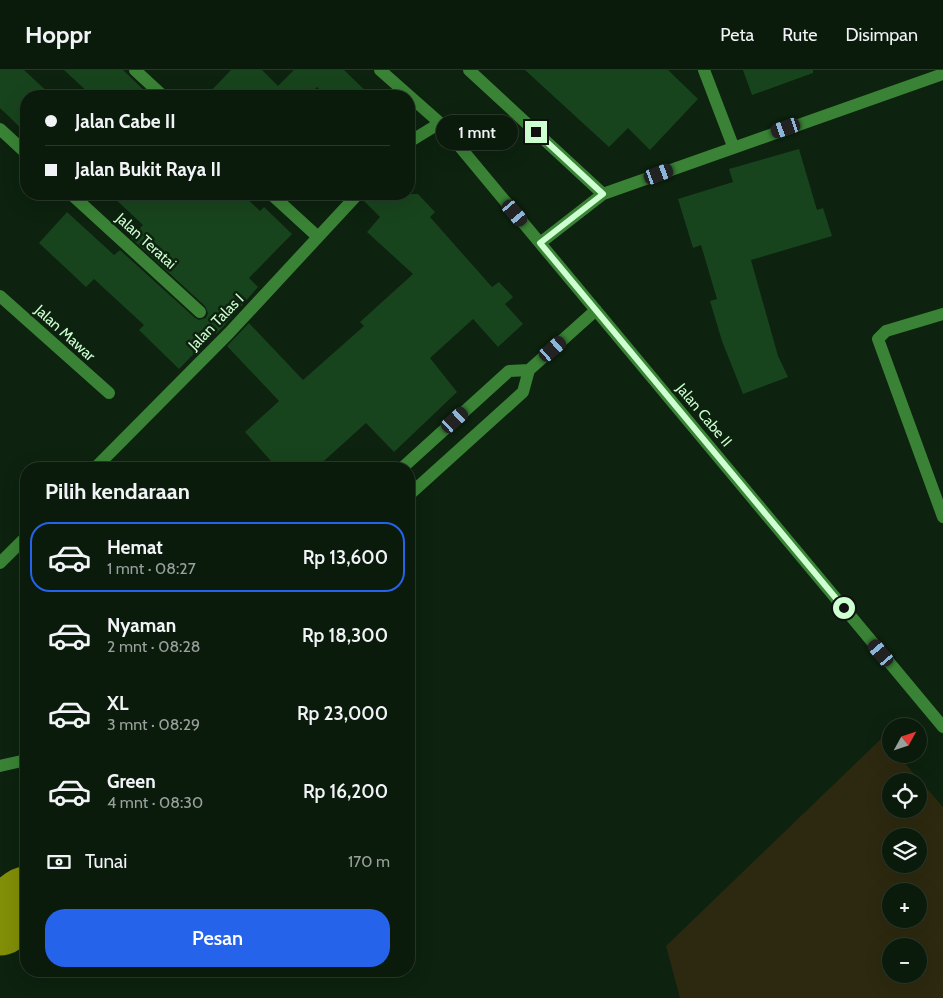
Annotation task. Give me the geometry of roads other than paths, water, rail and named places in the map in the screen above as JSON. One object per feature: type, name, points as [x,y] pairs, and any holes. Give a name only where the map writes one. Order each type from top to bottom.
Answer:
[{"type":"street","points":[[134,70],[157,90]]},
{"type":"street","name":"Jalan Cabe II","points":[[380,70],[403,90]]},
{"type":"street","points":[[469,70],[603,194]]},
{"type":"street","points":[[704,70],[734,146]]},
{"type":"street","points":[[540,243],[603,194],[734,146],[943,74]]},
{"type":"street","name":"Jalan Cabe II","points":[[415,101],[440,123],[943,727]]},
{"type":"street","points":[[415,138],[440,123]]},
{"type":"street","points":[[0,129],[20,147]]},
{"type":"street","name":"Jalan Teratai","points":[[78,200],[200,312]]},
{"type":"street","points":[[278,200],[318,236]]},
{"type":"street","name":"Jalan Talas I","points":[[101,462],[230,333],[352,200]]},
{"type":"street","name":"Jalan Mawar","points":[[0,296],[108,393]]},
{"type":"street","points":[[415,490],[523,392],[529,370],[596,310]]},
{"type":"street","points":[[943,314],[886,331],[878,339],[943,517]]},
{"type":"street","points":[[409,462],[509,371],[529,370]]},
{"type":"street","points":[[0,563],[20,543]]},
{"type":"street","points":[[0,766],[20,761]]}]
